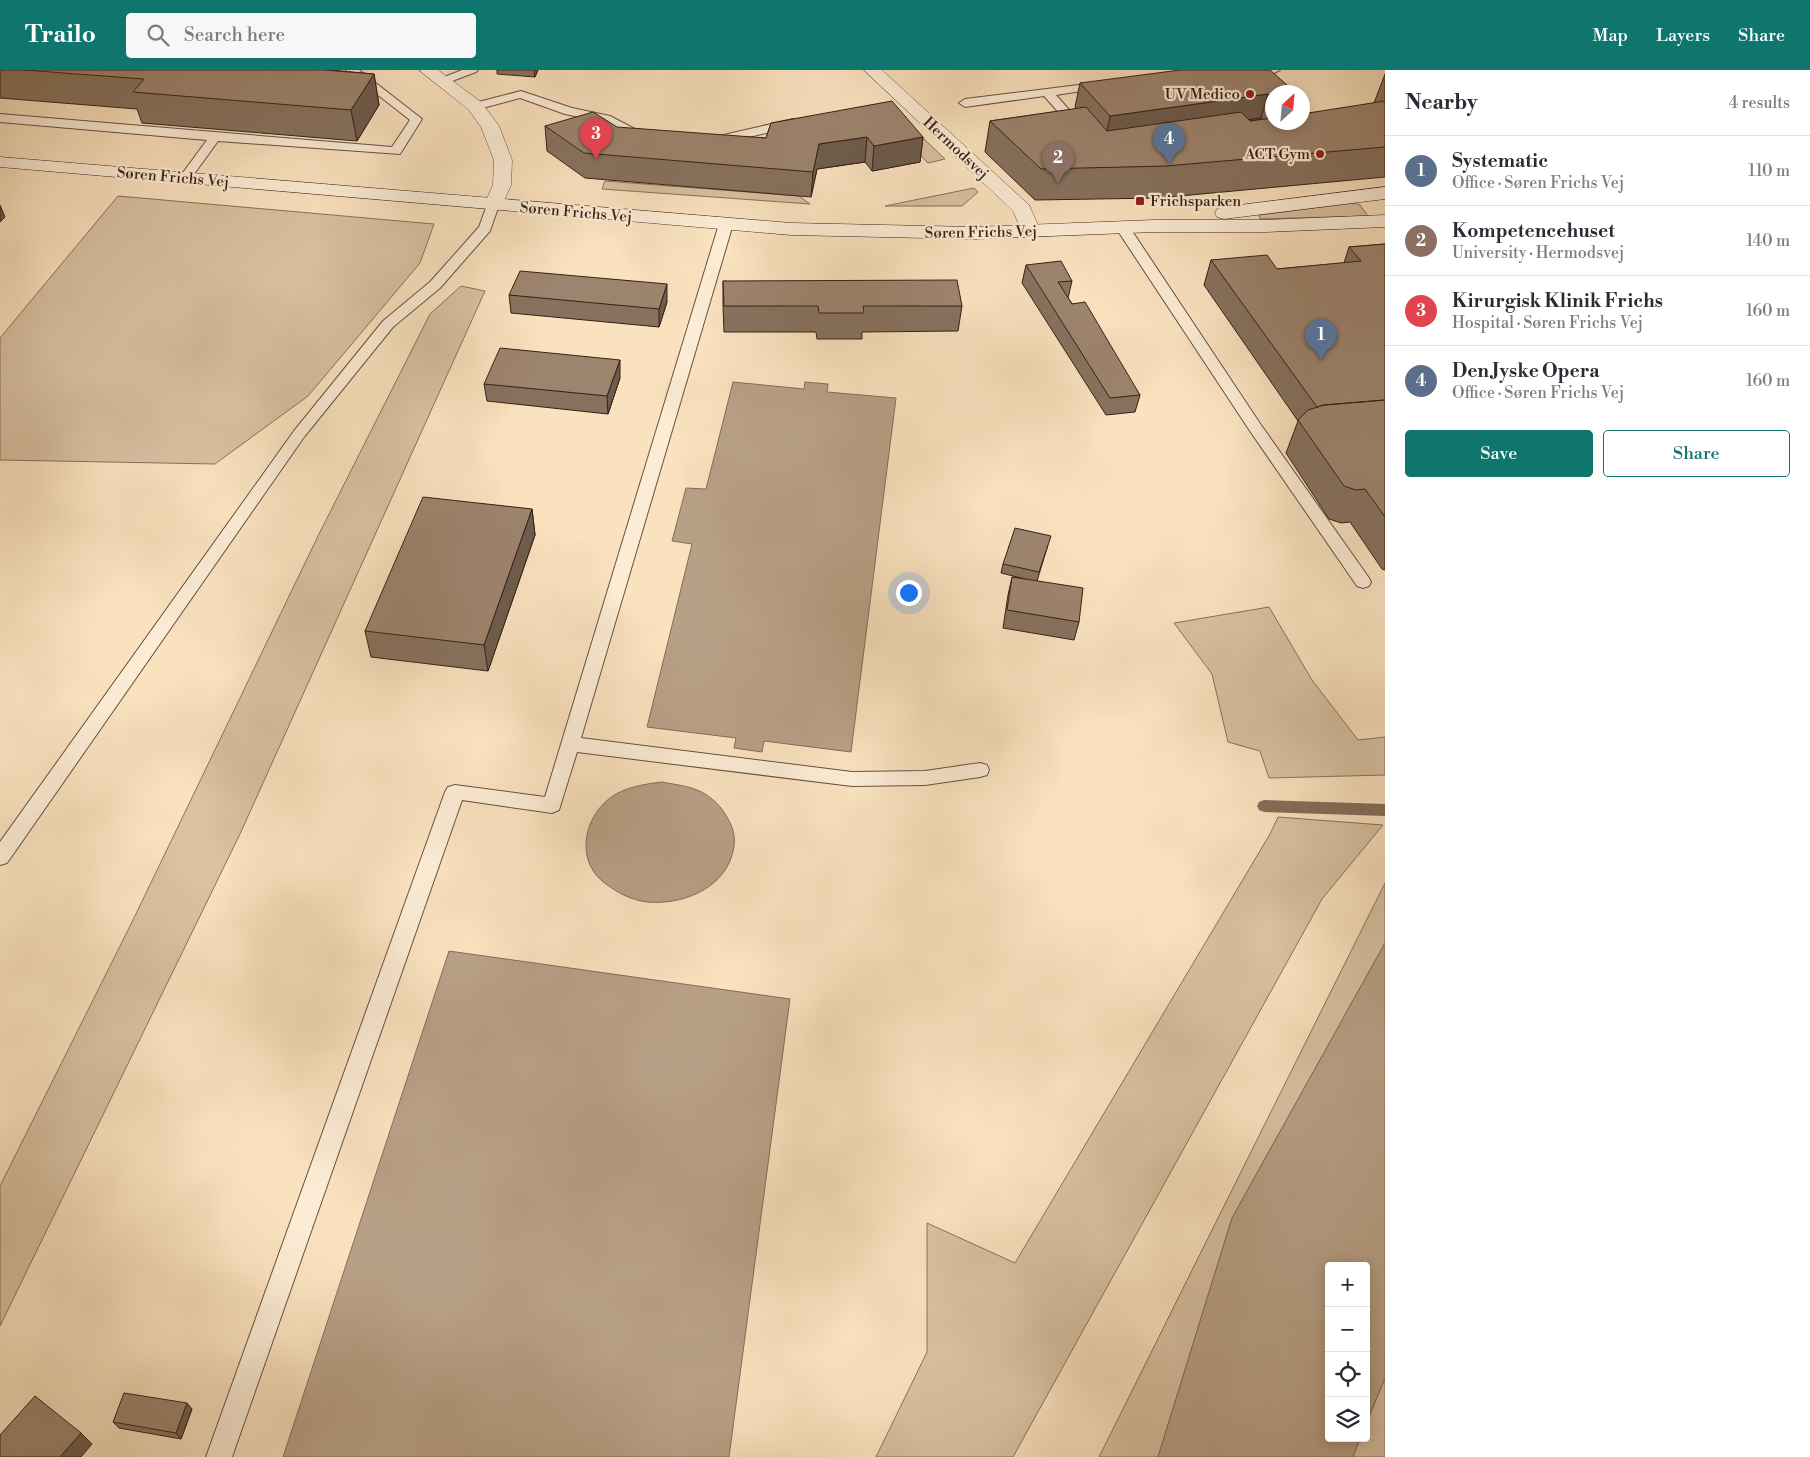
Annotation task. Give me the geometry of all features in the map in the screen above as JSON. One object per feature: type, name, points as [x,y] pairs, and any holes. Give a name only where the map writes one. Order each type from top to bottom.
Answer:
[{"type":"street","points":[[427,70],[475,106],[490,126],[503,160],[502,185],[494,205]]},
{"type":"street","name":"Hermodsvej","points":[[872,70],[1022,209],[1031,232]]},
{"type":"street","name":"Søren Frichs Vej","points":[[0,162],[726,224],[880,232],[1031,232],[1154,226],[1266,226],[1385,221]]},
{"type":"street","name":"Søren Frichs Vej","points":[[1154,226],[1251,208],[1385,193]]},
{"type":"lane","points":[[0,118],[396,151],[416,119],[352,70]]},
{"type":"lane","points":[[443,81],[472,70]]},
{"type":"lane","points":[[1246,70],[1250,73],[1274,70]]},
{"type":"lane","points":[[966,103],[1115,83]]},
{"type":"lane","points":[[1047,92],[1090,141]]},
{"type":"lane","points":[[475,106],[521,94],[569,111],[606,119],[650,139],[659,140]]},
{"type":"lane","points":[[885,103],[904,99]]},
{"type":"lane","points":[[696,144],[810,120]]},
{"type":"lane","points":[[185,178],[215,137]]},
{"type":"lane","points":[[0,856],[299,434],[388,324],[435,285],[485,228],[494,205]]},
{"type":"lane","points":[[219,1457],[455,792],[552,805],[726,224]]},
{"type":"lane","points":[[1123,228],[1255,428],[1363,582]]},
{"type":"lane","points":[[570,744],[852,779],[925,778],[980,770]]},
{"type":"shaded area","points":[[904,120],[945,159],[928,163],[887,123]]},
{"type":"shaded area","points":[[605,181],[799,196],[810,204],[602,189]]},
{"type":"shaded area","points":[[974,188],[978,192],[962,206],[885,206]]},
{"type":"shaded area","points":[[118,196],[434,224],[420,263],[308,396],[215,464],[0,460],[0,338]]},
{"type":"shaded area","points":[[1353,203],[1360,205],[1368,216],[1260,219],[1259,215]]},
{"type":"shaded area","points":[[461,286],[485,291],[240,834],[0,1326],[0,1186],[133,920],[319,534],[430,314]]},
{"type":"shaded area","points":[[733,382],[804,389],[805,382],[828,384],[827,392],[896,398],[851,752],[764,741],[762,752],[734,748],[736,738],[647,727],[692,544],[672,541],[686,488],[706,489]]},
{"type":"shaded area","points":[[1269,607],[1312,680],[1358,740],[1385,737],[1385,775],[1269,778],[1260,751],[1228,742],[1212,674],[1174,623]]},
{"type":"shaded area","points":[[662,782],[695,789],[712,799],[721,808],[730,823],[734,837],[734,846],[727,867],[710,886],[686,898],[673,901],[647,902],[630,898],[620,893],[595,874],[589,862],[586,849],[587,836],[597,811],[618,793]]},
{"type":"shaded area","points":[[1278,817],[1383,825],[1322,899],[1013,1457],[876,1457],[927,1352],[927,1223],[1015,1263],[1270,834]]},
{"type":"shaded area","points":[[1385,883],[1385,943],[1232,1218],[1158,1457],[1099,1457]]},
{"type":"shaded area","points":[[1385,943],[1385,1378],[1370,1414],[1370,1262],[1325,1262],[1325,1442],[1359,1442],[1353,1457],[1158,1457],[1232,1218]]},
{"type":"shaded area","points":[[449,951],[790,999],[729,1457],[283,1457]]},
{"type":"shaded area","points":[[1385,1378],[1385,1457],[1353,1457],[1359,1442],[1370,1442],[1370,1414]]},
{"type":"building","points":[[24,70],[324,70],[374,74],[351,110],[133,92],[144,79]]},
{"type":"building","points":[[1180,70],[1270,70],[1287,85],[1265,85],[1265,94],[1110,116],[1080,83]]},
{"type":"building","points":[[892,101],[923,137],[874,146],[867,137],[819,144],[813,172],[584,153],[545,126],[593,112],[617,127],[766,138],[771,123]]},
{"type":"building","points":[[1385,101],[1385,147],[1166,166],[1041,169],[990,121],[1086,107],[1107,131],[1241,112],[1250,121],[1265,119],[1265,130],[1310,130],[1310,113]]},
{"type":"building","points":[[1385,244],[1385,400],[1317,407],[1211,260],[1267,255],[1277,269],[1361,261],[1349,247]]},
{"type":"building","points":[[1061,261],[1072,281],[1058,282],[1072,304],[1085,302],[1140,395],[1110,398],[1026,265]]},
{"type":"building","points":[[520,271],[667,284],[659,309],[509,295]]},
{"type":"building","points":[[957,280],[962,306],[863,306],[864,313],[819,313],[818,306],[724,306],[723,281]]},
{"type":"building","points":[[500,348],[620,360],[607,396],[484,384]]},
{"type":"building","points":[[1385,400],[1385,517],[1365,489],[1356,490],[1344,486],[1298,420],[1308,410],[1324,405]]},
{"type":"building","points":[[423,497],[532,509],[484,645],[365,631]]},
{"type":"building","points":[[1015,528],[1051,536],[1039,572],[1003,564]]},
{"type":"building","points":[[1012,577],[1083,588],[1079,622],[1007,610]]},
{"type":"building","points":[[124,1393],[187,1403],[176,1433],[113,1422]]},
{"type":"building","points":[[35,1396],[81,1433],[60,1457],[0,1457],[0,1435]]},
{"type":"waterway","points":[[1264,806],[1385,810]]},
{"type":"place","name":"UV Medico","points":[[1250,94]]},
{"type":"place","name":"ACT Gym","points":[[1320,154]]},
{"type":"place","name":"Kirurgisk Klinik Frichs","points":[[596,159]]},
{"type":"place","name":"Den Jyske Opera","points":[[1169,164]]},
{"type":"place","name":"Kompetencehuset","points":[[1058,183]]},
{"type":"place","name":"Frichsparken","points":[[1140,201]]},
{"type":"place","name":"Systematic","points":[[1321,360]]}]
